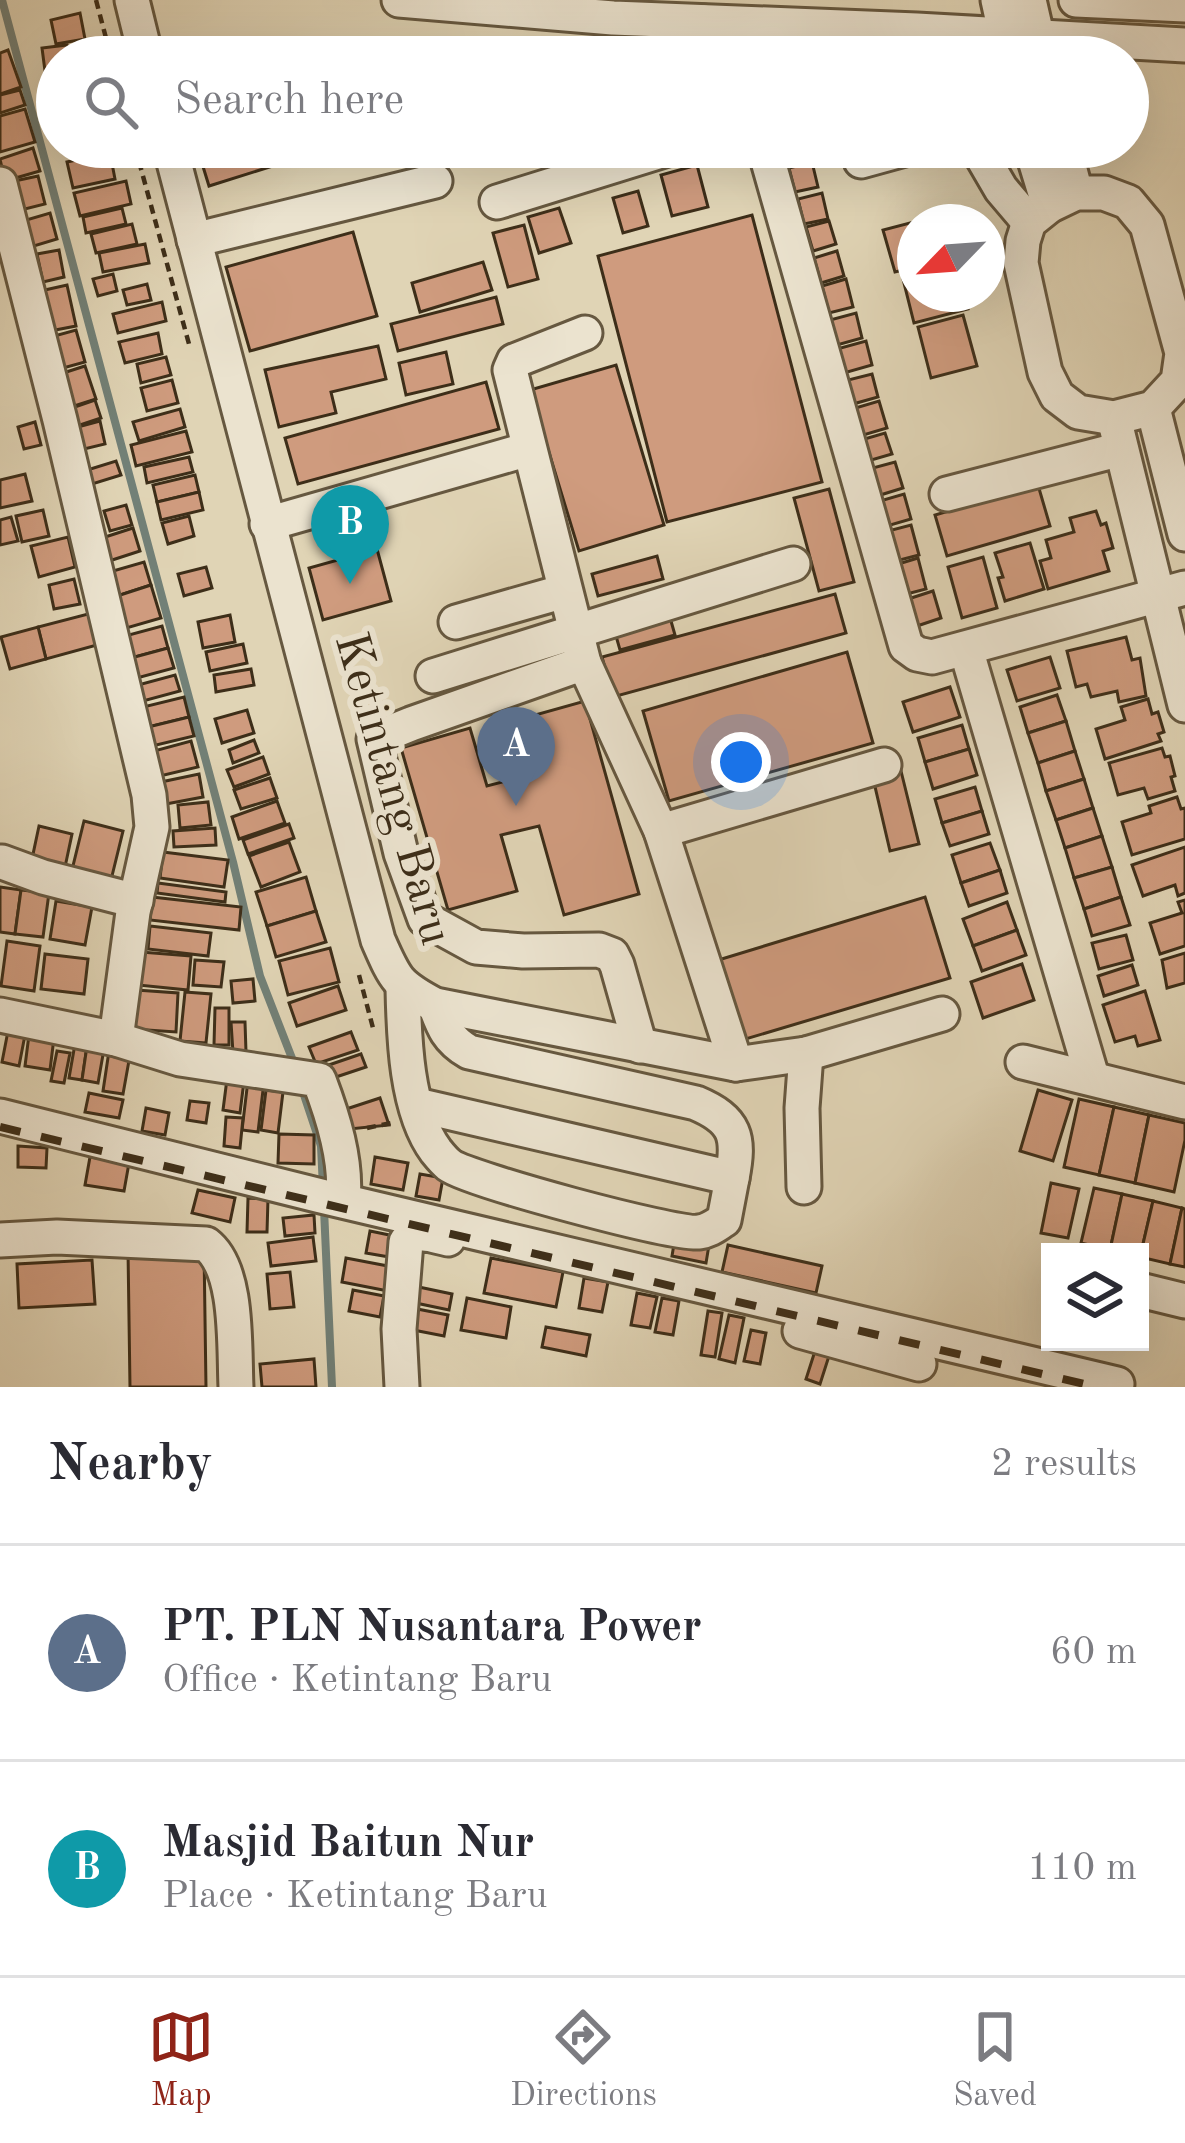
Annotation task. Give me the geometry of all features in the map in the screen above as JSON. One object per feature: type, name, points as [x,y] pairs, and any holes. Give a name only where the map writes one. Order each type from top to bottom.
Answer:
[{"type":"street","points":[[132,0],[141,36]]},
{"type":"street","points":[[399,0],[883,36]]},
{"type":"street","points":[[998,0],[1018,36]]},
{"type":"street","points":[[1025,36],[1029,0]]},
{"type":"street","points":[[1076,0],[1185,5]]},
{"type":"street","points":[[704,22],[706,36]]},
{"type":"street","points":[[1149,45],[1185,45]]},
{"type":"street","name":"Ketintang Baru","points":[[175,168],[378,940],[403,988],[435,1005],[736,1064],[806,1054],[942,1013]]},
{"type":"street","points":[[497,202],[606,168]]},
{"type":"street","points":[[770,168],[906,646],[932,657],[1172,592]]},
{"type":"street","points":[[947,494],[1117,434],[1153,408],[1178,381],[1182,353],[1147,225],[1128,202],[1104,193],[1052,207],[1001,189],[989,168]]},
{"type":"street","points":[[1038,168],[1052,207]]},
{"type":"street","points":[[1060,168],[1052,207],[1023,241],[1021,263],[1045,372],[1057,396],[1117,434],[1172,592],[1185,705]]},
{"type":"street","points":[[194,240],[435,181]]},
{"type":"street","points":[[0,184],[149,795],[152,827],[116,1039]]},
{"type":"street","points":[[585,333],[511,366],[580,646],[661,831],[736,1064]]},
{"type":"street","points":[[1153,408],[1185,534]]},
{"type":"street","points":[[267,524],[529,448]]},
{"type":"street","points":[[329,753],[374,740],[580,646],[794,564]]},
{"type":"street","points":[[456,622],[565,591]]},
{"type":"street","points":[[433,676],[580,646]]},
{"type":"street","points":[[966,649],[1092,1077]]},
{"type":"street","points":[[374,740],[401,854],[425,919],[476,947],[599,950],[612,956],[640,1046]]},
{"type":"street","points":[[661,831],[884,765]]},
{"type":"street","points":[[2,862],[136,901]]},
{"type":"street","points":[[403,988],[406,1113],[450,1166],[511,1188],[670,1230],[697,1233],[724,1220],[736,1141],[719,1113],[696,1103],[469,1052],[446,1034],[435,1005]]},
{"type":"street","points":[[0,1015],[116,1039],[180,1059],[307,1078],[336,1135],[344,1184],[335,1199]]},
{"type":"street","points":[[804,1187],[806,1054]]},
{"type":"street","points":[[1023,1062],[1185,1102]]},
{"type":"street","points":[[406,1113],[732,1178]]},
{"type":"street","points":[[0,1116],[1117,1384]]},
{"type":"street","points":[[402,1387],[399,1329],[406,1242],[423,1233],[666,1293],[920,1364]]},
{"type":"street","points":[[0,1240],[58,1237],[206,1244],[218,1254],[229,1286],[236,1387]]},
{"type":"street","points":[[1149,1292],[1185,1301]]},
{"type":"path","points":[[96,0],[105,36]]},
{"type":"path","points":[[336,1135],[406,1113]]},
{"type":"building","points":[[80,13],[84,36],[54,36],[51,20]]},
{"type":"building","points":[[8,50],[21,87],[0,94],[0,53]]},
{"type":"building","points":[[20,90],[25,105],[0,113],[0,95]]},
{"type":"building","points":[[25,109],[35,142],[0,152],[0,116]]},
{"type":"building","points":[[33,148],[40,171],[5,181],[0,159]]},
{"type":"building","points":[[68,168],[113,168],[115,179],[73,188]]},
{"type":"building","points":[[203,168],[266,168],[209,186]]},
{"type":"building","points":[[698,168],[708,207],[672,216],[661,175]]},
{"type":"building","points":[[789,168],[813,168],[818,187],[795,192]]},
{"type":"building","points":[[38,176],[45,204],[17,211],[10,182]]},
{"type":"building","points":[[126,181],[131,204],[80,216],[74,193]]},
{"type":"building","points":[[638,191],[648,226],[623,233],[613,198]]},
{"type":"building","points":[[822,193],[828,219],[804,224],[798,199]]},
{"type":"building","points":[[122,208],[126,224],[86,233],[83,217]]},
{"type":"building","points":[[559,208],[571,243],[539,253],[528,217]]},
{"type":"building","points":[[50,213],[57,239],[24,249],[16,223]]},
{"type":"building","points":[[752,215],[822,482],[667,522],[598,256]]},
{"type":"building","points":[[829,221],[836,244],[813,251],[806,227]]},
{"type":"building","points":[[132,224],[137,244],[96,253],[91,234]]},
{"type":"building","points":[[524,225],[538,279],[508,287],[493,233]]},
{"type":"building","points":[[897,226],[897,272],[895,272],[883,230]]},
{"type":"building","points":[[353,232],[377,316],[250,351],[226,267]]},
{"type":"building","points":[[145,244],[149,263],[103,272],[99,253]]},
{"type":"building","points":[[59,250],[64,277],[43,282],[37,254]]},
{"type":"building","points":[[837,251],[844,276],[821,283],[814,258]]},
{"type":"building","points":[[483,262],[492,290],[420,312],[412,283]]},
{"type":"building","points":[[113,274],[117,291],[98,296],[93,279]]},
{"type":"building","points":[[846,279],[853,307],[829,313],[822,286]]},
{"type":"building","points":[[147,284],[151,300],[127,305],[123,290]]},
{"type":"building","points":[[67,285],[76,326],[45,332],[36,292]]},
{"type":"building","points":[[496,297],[503,324],[398,351],[391,324]]},
{"type":"building","points":[[162,302],[166,321],[118,333],[113,314]]},
{"type":"building","points":[[911,312],[956,312],[914,323]]},
{"type":"building","points":[[856,313],[862,338],[837,345],[830,320]]},
{"type":"building","points":[[963,315],[977,366],[931,378],[918,327]]},
{"type":"building","points":[[76,330],[85,362],[56,370],[47,338]]},
{"type":"building","points":[[158,333],[162,354],[125,363],[119,342]]},
{"type":"building","points":[[866,341],[872,365],[844,373],[837,349]]},
{"type":"building","points":[[378,346],[386,379],[331,392],[336,413],[279,427],[265,370]]},
{"type":"building","points":[[446,352],[453,384],[406,395],[399,363]]},
{"type":"building","points":[[166,357],[171,375],[141,383],[137,364]]},
{"type":"building","points":[[616,365],[664,525],[579,551],[530,390]]},
{"type":"building","points":[[85,366],[96,399],[68,408],[57,375]]},
{"type":"building","points":[[872,374],[878,397],[853,404],[848,380]]},
{"type":"building","points":[[172,380],[178,403],[147,411],[141,388]]},
{"type":"building","points":[[486,382],[499,429],[298,484],[285,438]]},
{"type":"building","points":[[95,400],[101,418],[71,428],[66,410]]},
{"type":"building","points":[[879,401],[887,428],[860,436],[852,409]]},
{"type":"building","points":[[180,409],[185,427],[139,441],[133,422]]},
{"type":"building","points":[[100,421],[105,444],[80,450],[74,428]]},
{"type":"building","points":[[35,422],[41,445],[24,449],[18,427]]},
{"type":"building","points":[[186,431],[192,452],[136,466],[131,445]]},
{"type":"building","points":[[885,433],[892,454],[868,461],[861,440]]},
{"type":"building","points":[[189,457],[193,472],[147,483],[144,467]]},
{"type":"building","points":[[116,461],[121,475],[89,485],[84,471]]},
{"type":"building","points":[[895,462],[903,488],[877,496],[869,469]]},
{"type":"building","points":[[25,474],[32,501],[0,508],[0,480]]},
{"type":"building","points":[[195,475],[199,492],[157,502],[153,485]]},
{"type":"building","points":[[1038,485],[1050,526],[947,556],[935,515]]},
{"type":"building","points":[[829,489],[854,582],[819,591],[794,498]]},
{"type":"building","points":[[199,492],[203,510],[161,520],[157,502]]},
{"type":"building","points":[[904,494],[911,519],[887,526],[880,501]]},
{"type":"building","points":[[126,505],[132,525],[110,531],[104,511]]},
{"type":"building","points":[[43,510],[49,536],[22,542],[16,516]]},
{"type":"building","points":[[1096,511],[1101,525],[1106,523],[1113,548],[1103,551],[1109,571],[1048,589],[1040,561],[1051,558],[1046,540],[1074,532],[1070,518]]},
{"type":"building","points":[[189,516],[194,536],[168,544],[162,523]]},
{"type":"building","points":[[11,517],[18,541],[0,545],[0,520]]},
{"type":"building","points":[[911,525],[919,555],[896,561],[888,531]]},
{"type":"building","points":[[133,528],[140,551],[106,562],[99,539]]},
{"type":"building","points":[[68,537],[75,567],[39,577],[31,546]]},
{"type":"building","points":[[1030,543],[1044,589],[1005,601],[995,553]]},
{"type":"building","points":[[377,549],[391,601],[323,620],[309,568]]},
{"type":"building","points":[[657,556],[663,579],[598,596],[592,574]]},
{"type":"building","points":[[983,557],[997,608],[962,618],[948,567]]},
{"type":"building","points":[[918,558],[926,589],[903,595],[895,565]]},
{"type":"building","points":[[144,562],[151,585],[114,597],[106,573]]},
{"type":"building","points":[[206,567],[212,588],[184,596],[178,574]]},
{"type":"building","points":[[74,579],[80,604],[54,609],[49,585]]},
{"type":"building","points":[[151,585],[161,618],[123,629],[114,597]]},
{"type":"building","points":[[933,591],[941,618],[914,627],[905,600]]},
{"type":"building","points":[[835,594],[846,633],[613,697],[602,657]]},
{"type":"building","points":[[667,607],[675,635],[620,650],[612,622]]},
{"type":"building","points":[[88,614],[97,645],[46,659],[38,627]]},
{"type":"building","points":[[230,615],[235,642],[203,648],[198,622]]},
{"type":"building","points":[[162,626],[168,648],[131,658],[125,636]]},
{"type":"building","points":[[38,627],[46,659],[10,669],[1,637]]},
{"type":"building","points":[[1126,637],[1132,660],[1140,658],[1146,696],[1119,702],[1117,691],[1091,697],[1087,684],[1076,687],[1067,651]]},
{"type":"building","points":[[243,644],[247,663],[210,671],[206,652]]},
{"type":"building","points":[[168,648],[174,668],[137,678],[131,658]]},
{"type":"building","points":[[847,652],[873,743],[669,801],[643,711]]},
{"type":"building","points":[[1050,657],[1060,688],[1017,701],[1007,670]]},
{"type":"building","points":[[251,669],[254,685],[216,692],[214,675]]},
{"type":"building","points":[[175,675],[180,691],[143,701],[138,685]]},
{"type":"building","points":[[950,687],[960,717],[913,732],[903,702]]},
{"type":"building","points":[[1057,695],[1066,721],[1028,733],[1020,707]]},
{"type":"building","points":[[184,697],[189,717],[144,728],[139,708]]},
{"type":"building","points":[[1148,699],[1152,714],[1158,712],[1164,732],[1158,734],[1161,741],[1105,759],[1096,729],[1125,720],[1121,707]]},
{"type":"building","points":[[585,701],[639,894],[564,915],[539,826],[501,835],[517,891],[448,910],[401,748],[470,728],[487,786],[525,776],[510,722]]},
{"type":"building","points":[[247,710],[254,733],[222,743],[215,719]]},
{"type":"building","points":[[189,717],[194,736],[148,747],[144,728]]},
{"type":"building","points":[[1066,721],[1075,751],[1038,763],[1028,733]]},
{"type":"building","points":[[962,725],[969,749],[925,762],[918,738]]},
{"type":"building","points":[[254,740],[259,753],[233,763],[229,750]]},
{"type":"building","points":[[191,741],[198,767],[160,776],[154,751]]},
{"type":"building","points":[[1162,748],[1165,757],[1170,756],[1175,791],[1148,799],[1144,788],[1118,795],[1109,763]]},
{"type":"building","points":[[969,749],[977,775],[933,789],[925,762]]},
{"type":"building","points":[[1075,751],[1084,779],[1046,791],[1038,763]]},
{"type":"building","points":[[263,757],[269,774],[234,787],[227,770]]},
{"type":"building","points":[[901,771],[919,844],[890,851],[873,778]]},
{"type":"building","points":[[199,774],[203,797],[166,804],[161,782]]},
{"type":"building","points":[[270,778],[277,798],[241,809],[234,790]]},
{"type":"building","points":[[1084,779],[1093,808],[1056,820],[1046,791]]},
{"type":"building","points":[[975,787],[982,811],[942,823],[935,799]]},
{"type":"building","points":[[1177,797],[1181,809],[1185,808],[1185,839],[1132,855],[1122,822],[1151,813],[1149,806]]},
{"type":"building","points":[[277,801],[285,823],[239,839],[232,817]]},
{"type":"building","points":[[208,802],[211,825],[180,828],[178,805]]},
{"type":"building","points":[[1093,808],[1102,836],[1065,848],[1056,820]]},
{"type":"building","points":[[982,811],[989,834],[950,846],[942,823]]},
{"type":"building","points":[[84,821],[123,831],[111,880],[72,870]]},
{"type":"building","points":[[289,824],[294,838],[248,854],[243,840]]},
{"type":"building","points":[[39,826],[72,834],[65,867],[32,859]]},
{"type":"building","points":[[215,828],[216,845],[174,847],[173,831]]},
{"type":"building","points":[[1102,836],[1112,867],[1074,878],[1065,848]]},
{"type":"building","points":[[289,842],[300,872],[261,887],[249,856]]},
{"type":"building","points":[[990,843],[1000,870],[961,883],[952,855]]},
{"type":"building","points":[[1185,847],[1185,893],[1178,896],[1175,885],[1143,896],[1132,865]]},
{"type":"building","points":[[163,852],[228,860],[224,887],[160,878]]},
{"type":"building","points":[[1112,867],[1121,897],[1084,909],[1074,878]]},
{"type":"building","points":[[1000,870],[1007,893],[969,906],[961,883]]},
{"type":"building","points":[[306,877],[316,911],[267,926],[256,892]]},
{"type":"building","points":[[158,883],[226,892],[225,902],[157,893]]},
{"type":"building","points":[[0,887],[21,890],[15,934],[0,932]]},
{"type":"building","points":[[21,890],[49,893],[43,937],[15,934]]},
{"type":"building","points":[[152,897],[241,907],[239,930],[150,920]]},
{"type":"building","points":[[925,897],[950,978],[739,1041],[715,961]]},
{"type":"building","points":[[1121,897],[1130,925],[1092,936],[1084,909]]},
{"type":"building","points":[[1185,900],[1185,946],[1160,954],[1150,923],[1182,913],[1178,902]]},
{"type":"building","points":[[56,901],[92,907],[85,945],[50,939]]},
{"type":"building","points":[[1007,902],[1017,930],[973,946],[963,919]]},
{"type":"building","points":[[316,911],[326,942],[276,957],[267,926]]},
{"type":"building","points":[[150,926],[211,933],[208,956],[148,949]]},
{"type":"building","points":[[1017,930],[1026,955],[982,971],[973,946]]},
{"type":"building","points":[[1126,935],[1133,960],[1099,969],[1092,943]]},
{"type":"building","points":[[7,941],[40,946],[34,991],[1,986]]},
{"type":"building","points":[[330,948],[339,982],[288,995],[279,961]]},
{"type":"building","points":[[141,952],[191,956],[188,990],[138,985]]},
{"type":"building","points":[[1185,953],[1185,983],[1167,988],[1162,960]]},
{"type":"building","points":[[45,954],[88,959],[84,994],[41,989]]},
{"type":"building","points":[[195,960],[224,962],[221,987],[193,985]]},
{"type":"building","points":[[1022,964],[1034,1000],[983,1018],[971,982]]},
{"type":"building","points":[[1132,965],[1138,985],[1104,996],[1098,976]]},
{"type":"building","points":[[253,979],[255,1001],[233,1003],[231,981]]},
{"type":"building","points":[[338,986],[346,1010],[297,1026],[289,1003]]},
{"type":"building","points":[[136,990],[178,993],[176,1032],[133,1029]]},
{"type":"building","points":[[1145,991],[1160,1040],[1138,1046],[1135,1036],[1115,1042],[1103,1005]]},
{"type":"building","points":[[185,992],[211,994],[206,1043],[180,1041]]},
{"type":"building","points":[[215,1008],[229,1008],[229,1045],[214,1045]]},
{"type":"building","points":[[231,1022],[245,1022],[246,1052],[233,1053]]},
{"type":"building","points":[[30,1027],[55,1030],[50,1070],[25,1066]]},
{"type":"building","points":[[8,1031],[25,1035],[19,1066],[2,1062]]},
{"type":"building","points":[[351,1032],[358,1050],[316,1064],[309,1047]]},
{"type":"building","points":[[75,1044],[87,1046],[82,1080],[69,1078]]},
{"type":"building","points":[[87,1046],[104,1049],[98,1083],[82,1080]]},
{"type":"building","points":[[57,1051],[70,1053],[64,1083],[51,1081]]},
{"type":"building","points":[[109,1051],[130,1055],[123,1094],[103,1091]]},
{"type":"building","points":[[361,1054],[366,1067],[324,1081],[320,1068]]},
{"type":"building","points":[[227,1079],[244,1081],[240,1113],[223,1110]]},
{"type":"building","points":[[248,1080],[264,1082],[258,1132],[242,1130]]},
{"type":"building","points":[[266,1090],[283,1092],[278,1133],[261,1130]]},
{"type":"building","points":[[1038,1090],[1072,1100],[1053,1161],[1020,1151]]},
{"type":"building","points":[[89,1093],[123,1100],[119,1118],[85,1112]]},
{"type":"building","points":[[380,1098],[389,1125],[340,1130],[334,1113]]},
{"type":"building","points":[[1079,1099],[1114,1107],[1099,1175],[1064,1167]]},
{"type":"building","points":[[190,1101],[209,1103],[206,1123],[187,1120]]},
{"type":"building","points":[[1114,1107],[1149,1115],[1135,1183],[1099,1175]]},
{"type":"building","points":[[146,1108],[169,1113],[165,1135],[142,1131]]},
{"type":"building","points":[[1149,1115],[1185,1123],[1174,1192],[1135,1183]]},
{"type":"building","points":[[226,1117],[243,1118],[240,1148],[224,1146]]},
{"type":"building","points":[[279,1134],[314,1135],[314,1164],[278,1163]]},
{"type":"building","points":[[18,1146],[47,1148],[46,1168],[18,1167]]},
{"type":"building","points":[[90,1157],[129,1163],[124,1191],[85,1185]]},
{"type":"building","points":[[375,1157],[408,1163],[403,1190],[371,1184]]},
{"type":"building","points":[[420,1174],[443,1178],[439,1200],[416,1196]]},
{"type":"building","points":[[1051,1183],[1079,1189],[1068,1238],[1041,1233]]},
{"type":"building","points":[[1094,1188],[1122,1194],[1112,1243],[1081,1243]]},
{"type":"building","points":[[198,1190],[235,1198],[230,1222],[192,1213]]},
{"type":"building","points":[[1122,1194],[1153,1201],[1143,1243],[1112,1243]]},
{"type":"building","points":[[248,1198],[268,1199],[267,1232],[247,1232]]},
{"type":"building","points":[[1153,1201],[1182,1208],[1170,1264],[1149,1259],[1149,1243],[1143,1243]]},
{"type":"building","points":[[1185,1209],[1185,1267],[1170,1264]]},
{"type":"building","points":[[314,1215],[315,1233],[285,1236],[283,1218]]},
{"type":"building","points":[[370,1231],[399,1237],[395,1258],[366,1253]]},
{"type":"building","points":[[676,1232],[710,1239],[706,1263],[672,1256]]},
{"type":"building","points":[[313,1237],[316,1261],[271,1266],[268,1243]]},
{"type":"building","points":[[728,1245],[822,1266],[816,1293],[722,1272]]},
{"type":"building","points":[[204,1249],[206,1387],[130,1387],[128,1250]]},
{"type":"building","points":[[346,1258],[393,1267],[388,1291],[342,1282]]},
{"type":"building","points":[[491,1258],[563,1272],[556,1307],[484,1293]]},
{"type":"building","points":[[92,1260],[95,1304],[19,1308],[17,1264]]},
{"type":"building","points":[[290,1272],[294,1307],[270,1309],[267,1274]]},
{"type":"building","points":[[584,1278],[608,1282],[602,1312],[579,1308]]},
{"type":"building","points":[[414,1286],[452,1294],[449,1310],[411,1302]]},
{"type":"building","points":[[353,1290],[384,1296],[380,1317],[349,1311]]},
{"type":"building","points":[[637,1293],[657,1297],[650,1328],[631,1325]]},
{"type":"building","points":[[467,1298],[511,1307],[506,1338],[461,1330]]},
{"type":"building","points":[[662,1298],[679,1301],[673,1335],[655,1332]]},
{"type":"building","points":[[407,1307],[448,1315],[444,1336],[403,1328]]},
{"type":"building","points":[[708,1311],[722,1313],[715,1357],[701,1355]]},
{"type":"building","points":[[729,1315],[744,1318],[735,1363],[719,1359]]},
{"type":"building","points":[[546,1327],[590,1335],[586,1356],[542,1347]]},
{"type":"building","points":[[751,1330],[766,1333],[760,1364],[744,1361]]},
{"type":"building","points":[[815,1351],[829,1356],[820,1384],[806,1379]]},
{"type":"building","points":[[314,1359],[316,1387],[262,1387],[260,1364]]},
{"type":"waterway","points":[[2,0],[36,127]]},
{"type":"waterway","points":[[47,168],[260,976],[295,1066]]},
{"type":"waterway","points":[[301,1086],[321,1146],[323,1188]]},
{"type":"waterway","points":[[324,1209],[332,1387]]},
{"type":"railway","points":[[0,1127],[1097,1387]]},
{"type":"place","name":"Masjid Baitun Nur","points":[[350,584]]},
{"type":"place","name":"PT. PLN Nusantara Power","points":[[516,806]]}]
